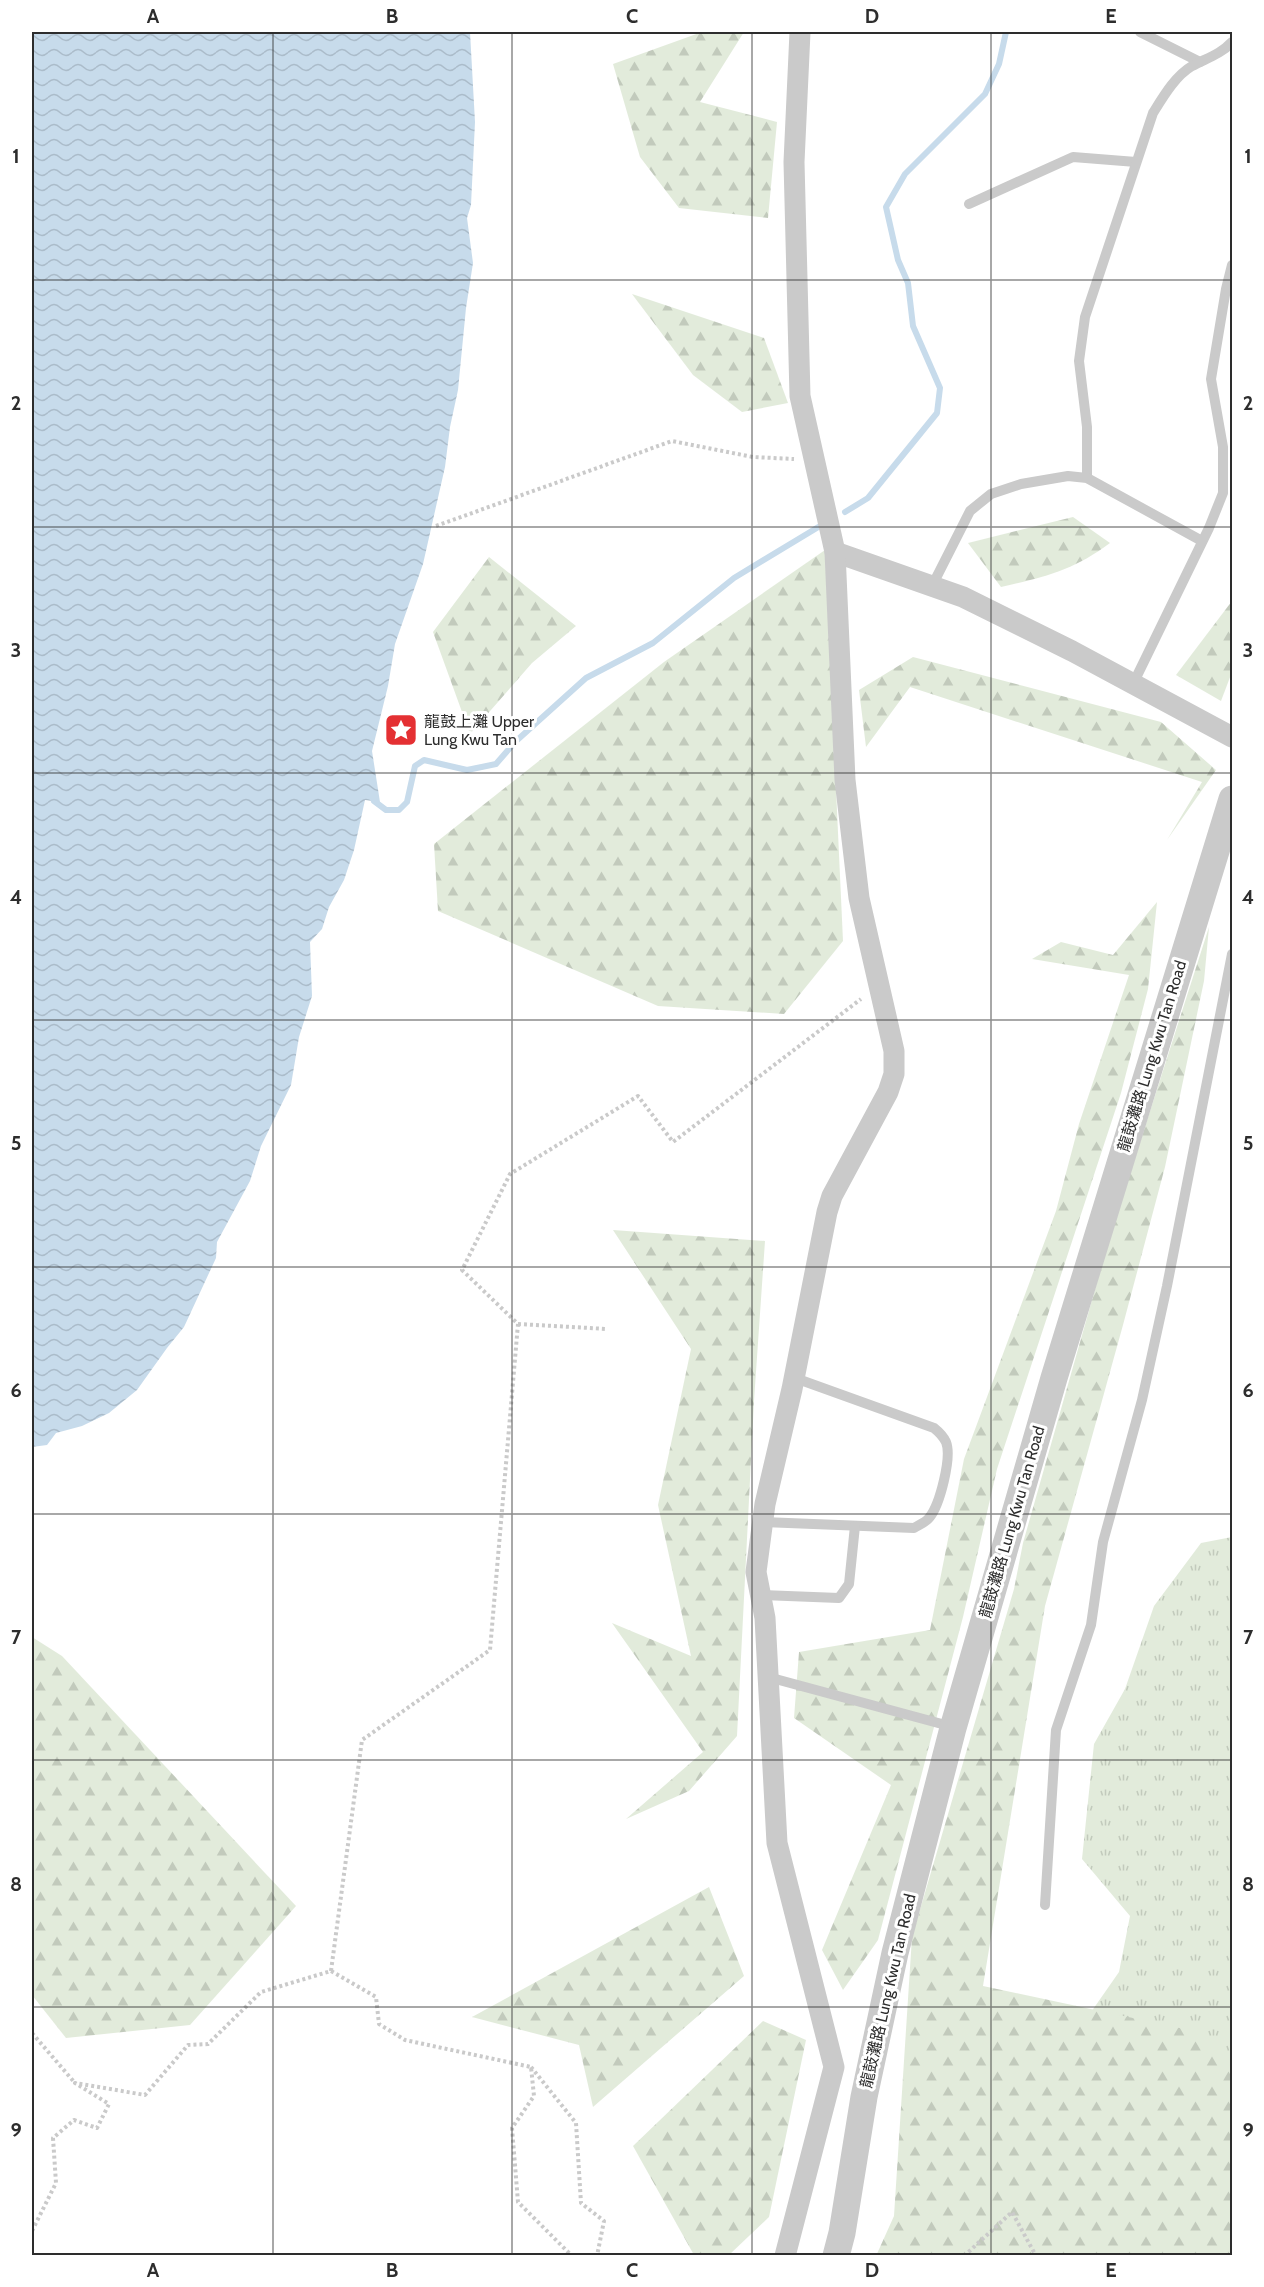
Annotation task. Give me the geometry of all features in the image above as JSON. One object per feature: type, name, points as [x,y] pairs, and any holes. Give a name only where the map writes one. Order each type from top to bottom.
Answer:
[{"type":"street","points":[[785,2256],[834,2067],[777,1843],[765,1618],[756,1572],[763,1522],[830,1204],[841,1179],[882,1106],[894,1074],[894,1051],[859,898],[845,780],[835,552],[800,396],[794,162],[800,32]]},
{"type":"street","points":[[835,552],[963,597],[1072,651],[1233,737]]},
{"type":"street","name":"龍鼓灘路 Lung Kwu Tan Road","points":[[836,2256],[864,2097],[895,1953],[953,1728],[1054,1378],[1233,799]]},
{"type":"lane","points":[[1140,32],[1200,62]]},
{"type":"lane","points":[[1087,478],[1087,427],[1079,361],[1084,317],[1153,114],[1166,92],[1190,67],[1223,52],[1233,42]]},
{"type":"lane","points":[[969,204],[1073,157],[1136,162]]},
{"type":"lane","points":[[1133,684],[1223,493],[1223,447],[1212,379],[1226,289],[1233,265]]},
{"type":"lane","points":[[932,586],[970,511],[991,494],[1021,484],[1068,476],[1087,478],[1202,541]]},
{"type":"lane","points":[[1045,1905],[1056,1730],[1091,1625],[1103,1542],[1142,1400],[1233,954]]},
{"type":"lane","points":[[763,1522],[914,1528],[928,1519],[940,1500],[948,1450],[946,1441],[940,1432],[795,1378]]},
{"type":"lane","points":[[760,1595],[839,1598],[849,1584],[855,1526]]},
{"type":"lane","points":[[768,1677],[953,1728]]},
{"type":"path","points":[[436,526],[672,441],[753,457],[816,461]]},
{"type":"path","points":[[608,1329],[518,1324],[462,1270],[510,1174],[638,1096],[672,1142],[861,999]]},
{"type":"path","points":[[331,1971],[362,1740],[490,1650],[518,1324]]},
{"type":"path","points":[[75,2083],[145,2095],[188,2045],[208,2044],[261,1992],[331,1971],[376,1997],[379,2024],[405,2040],[531,2067],[576,2123],[581,2203],[604,2221],[597,2256]]},
{"type":"path","points":[[32,2033],[75,2083],[109,2104],[97,2128],[74,2120],[53,2138],[56,2183],[32,2231]]},
{"type":"path","points":[[531,2067],[534,2096],[512,2128],[518,2202],[572,2256]]},
{"type":"path","points":[[964,2256],[1012,2212],[1036,2256]]},
{"type":"green space","points":[[702,32],[744,32],[700,102],[777,122],[768,218],[679,208],[640,157],[613,64]]},
{"type":"green space","points":[[632,294],[764,338],[788,403],[742,412],[693,375]]},
{"type":"green space","points":[[1073,517],[1110,543],[1071,566],[1045,576],[1001,587],[968,543]]},
{"type":"green space","points":[[825,550],[843,941],[784,1014],[658,1006],[438,911],[434,844],[664,662]]},
{"type":"green space","points":[[489,557],[576,626],[532,663],[470,734],[433,632]]},
{"type":"green space","points":[[1232,601],[1232,672],[1221,701],[1176,675]]},
{"type":"green space","points":[[913,657],[1161,722],[1216,770],[1167,840],[1202,782],[910,687],[866,747],[859,690]]},
{"type":"green space","points":[[1157,902],[1148,989],[1121,1093],[997,1469],[963,1617],[878,1940],[843,1990],[822,1950],[891,1785],[794,1718],[799,1652],[930,1630],[964,1459],[1056,1211],[1079,1124],[1129,975],[1032,959],[1061,942],[1113,955]]},
{"type":"green space","points":[[1209,927],[1204,981],[1165,1167],[1045,1606],[983,1986],[1189,2030],[1232,2065],[1232,2255],[876,2256],[894,2216],[912,1937],[1014,1589],[1023,1543],[1111,1233]]},
{"type":"green space","points":[[613,1230],[765,1241],[754,1401],[737,1736],[689,1791],[626,1819],[703,1752],[612,1623],[691,1656],[658,1505],[691,1349]]},
{"type":"green space","points":[[1232,1537],[1232,2255],[921,2256],[1119,1972],[1130,1916],[1082,1859],[1094,1744],[1125,1689],[1154,1606],[1201,1543]]},
{"type":"green space","points":[[32,1637],[62,1656],[296,1906],[190,2025],[66,2038],[32,1995]]},
{"type":"green space","points":[[709,1887],[744,1976],[593,2107],[579,2045],[472,2017]]},
{"type":"green space","points":[[763,2021],[806,2040],[769,2217],[729,2255],[694,2255],[633,2146]]},
{"type":"water","points":[[32,32],[470,32],[475,122],[471,205],[467,218],[473,263],[458,390],[445,467],[423,564],[395,644],[388,686],[372,751],[380,802],[365,800],[354,850],[344,880],[329,907],[322,929],[310,942],[312,996],[299,1037],[291,1085],[261,1146],[250,1181],[217,1242],[216,1258],[184,1327],[137,1390],[109,1413],[82,1426],[56,1433],[47,1445],[32,1447]]},
{"type":"waterway","points":[[845,512],[868,498],[937,413],[940,388],[913,326],[908,283],[898,260],[886,207],[905,174],[985,94],[999,64],[1006,32]]},
{"type":"waterway","points":[[374,801],[386,810],[399,810],[407,802],[415,766],[424,760],[467,770],[496,764],[515,742],[586,678],[653,643],[734,578],[825,523]]},
{"type":"place","name":"龍鼓上灘 Upper Lung Kwu Tan","points":[[401,730]]}]
